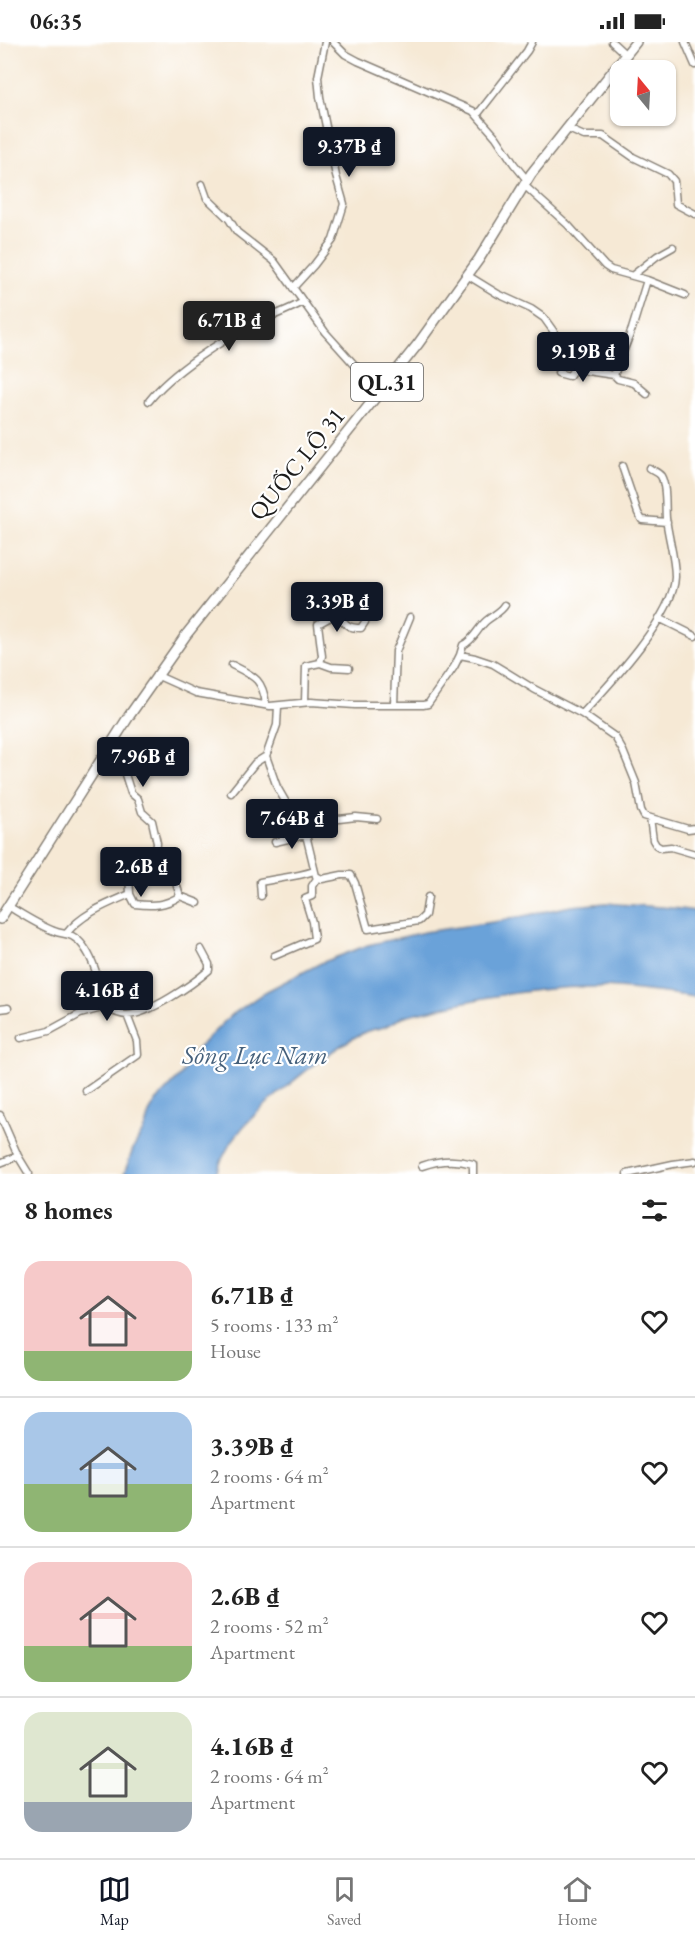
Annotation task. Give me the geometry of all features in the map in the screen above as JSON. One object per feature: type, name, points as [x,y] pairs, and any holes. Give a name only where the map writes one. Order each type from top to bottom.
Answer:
[{"type":"highway","name":"QUỐC LỘ 31","points":[[0,919],[156,675],[190,629],[418,344],[479,259],[526,182],[566,128],[636,42]]},
{"type":"street","points":[[293,288],[333,240],[344,204],[320,97],[318,79],[325,42]]},
{"type":"street","points":[[333,42],[345,54],[358,61],[459,104],[477,115],[504,146],[526,182],[605,266],[685,295]]},
{"type":"street","points":[[477,115],[531,47],[532,42]]},
{"type":"street","points":[[612,42],[625,54]]},
{"type":"street","points":[[685,42],[695,65]]},
{"type":"street","points":[[566,128],[578,135],[603,136],[633,157],[672,177],[676,204],[695,214]]},
{"type":"street","points":[[202,184],[207,198],[229,219],[237,232],[266,253],[331,339],[379,392]]},
{"type":"street","points":[[633,276],[673,246]]},
{"type":"street","points":[[467,275],[544,318],[579,367],[592,373],[614,375],[618,379],[634,383],[647,394]]},
{"type":"street","points":[[614,375],[632,329],[647,280]]},
{"type":"street","points":[[149,401],[167,383],[214,347],[254,324],[303,302]]},
{"type":"street","points":[[558,374],[569,376],[574,369],[579,367]]},
{"type":"street","points":[[622,466],[642,520],[666,522]]},
{"type":"street","points":[[582,714],[617,676],[670,600],[675,579],[662,481],[657,472],[649,468]]},
{"type":"street","points":[[156,675],[196,693],[266,705],[278,706],[305,702],[355,705],[428,704],[454,667],[463,645],[469,642],[485,622],[505,605]]},
{"type":"street","points":[[320,663],[322,656],[318,624],[336,614],[344,624],[350,627],[360,628],[365,622]]},
{"type":"street","points":[[394,705],[396,651],[410,617]]},
{"type":"street","points":[[659,618],[695,636]]},
{"type":"street","points":[[460,655],[493,664],[582,714],[618,741],[636,783],[644,816],[688,829],[695,828]]},
{"type":"street","points":[[305,702],[306,666],[320,663],[331,667],[349,668]]},
{"type":"street","points":[[232,665],[261,683],[266,705]]},
{"type":"street","points":[[231,794],[255,764],[266,756],[277,725],[278,706]]},
{"type":"street","points":[[109,748],[122,765],[131,794],[138,799],[142,812],[152,821],[158,843],[155,863],[129,872],[130,894],[135,904],[153,907],[180,896]]},
{"type":"street","points":[[266,756],[277,787],[305,835],[316,874],[312,896],[305,899],[314,939],[274,956]]},
{"type":"street","points":[[254,822],[260,816],[289,808],[339,819],[356,817],[377,819]]},
{"type":"street","points":[[650,818],[653,840],[656,845],[695,854]]},
{"type":"street","points":[[274,842],[305,835]]},
{"type":"street","points":[[261,896],[260,882],[288,876],[316,874],[322,879],[351,875],[368,929],[418,921],[425,915],[428,897]]},
{"type":"street","points":[[176,883],[180,896]]},
{"type":"street","points":[[66,934],[84,916],[130,894]]},
{"type":"street","points":[[180,896],[198,903]]},
{"type":"street","points":[[8,906],[53,931],[76,939],[88,955],[97,975],[105,1007]]},
{"type":"street","points":[[21,1038],[49,1031],[80,1014],[105,1007],[127,1015],[168,999],[187,988],[210,968],[201,949]]},
{"type":"street","points":[[0,1009],[8,1008]]},
{"type":"street","points":[[86,1091],[138,1055],[137,1041],[127,1015]]},
{"type":"street","points":[[0,1115],[28,1174]]},
{"type":"street","points":[[0,1163],[18,1156]]},
{"type":"street","points":[[422,1166],[439,1161],[457,1161],[473,1164],[473,1174]]},
{"type":"street","points":[[627,1174],[654,1171],[695,1161]]},
{"type":"water","name":"Sông Lục Nam","points":[[606,903],[695,911],[695,997],[612,988],[562,988],[484,998],[408,1015],[387,1026],[355,1037],[292,1082],[243,1127],[227,1149],[216,1174],[124,1174],[156,1101],[181,1075],[193,1054],[230,1016],[265,992],[321,963],[368,945],[424,932],[500,921],[571,906]]}]
